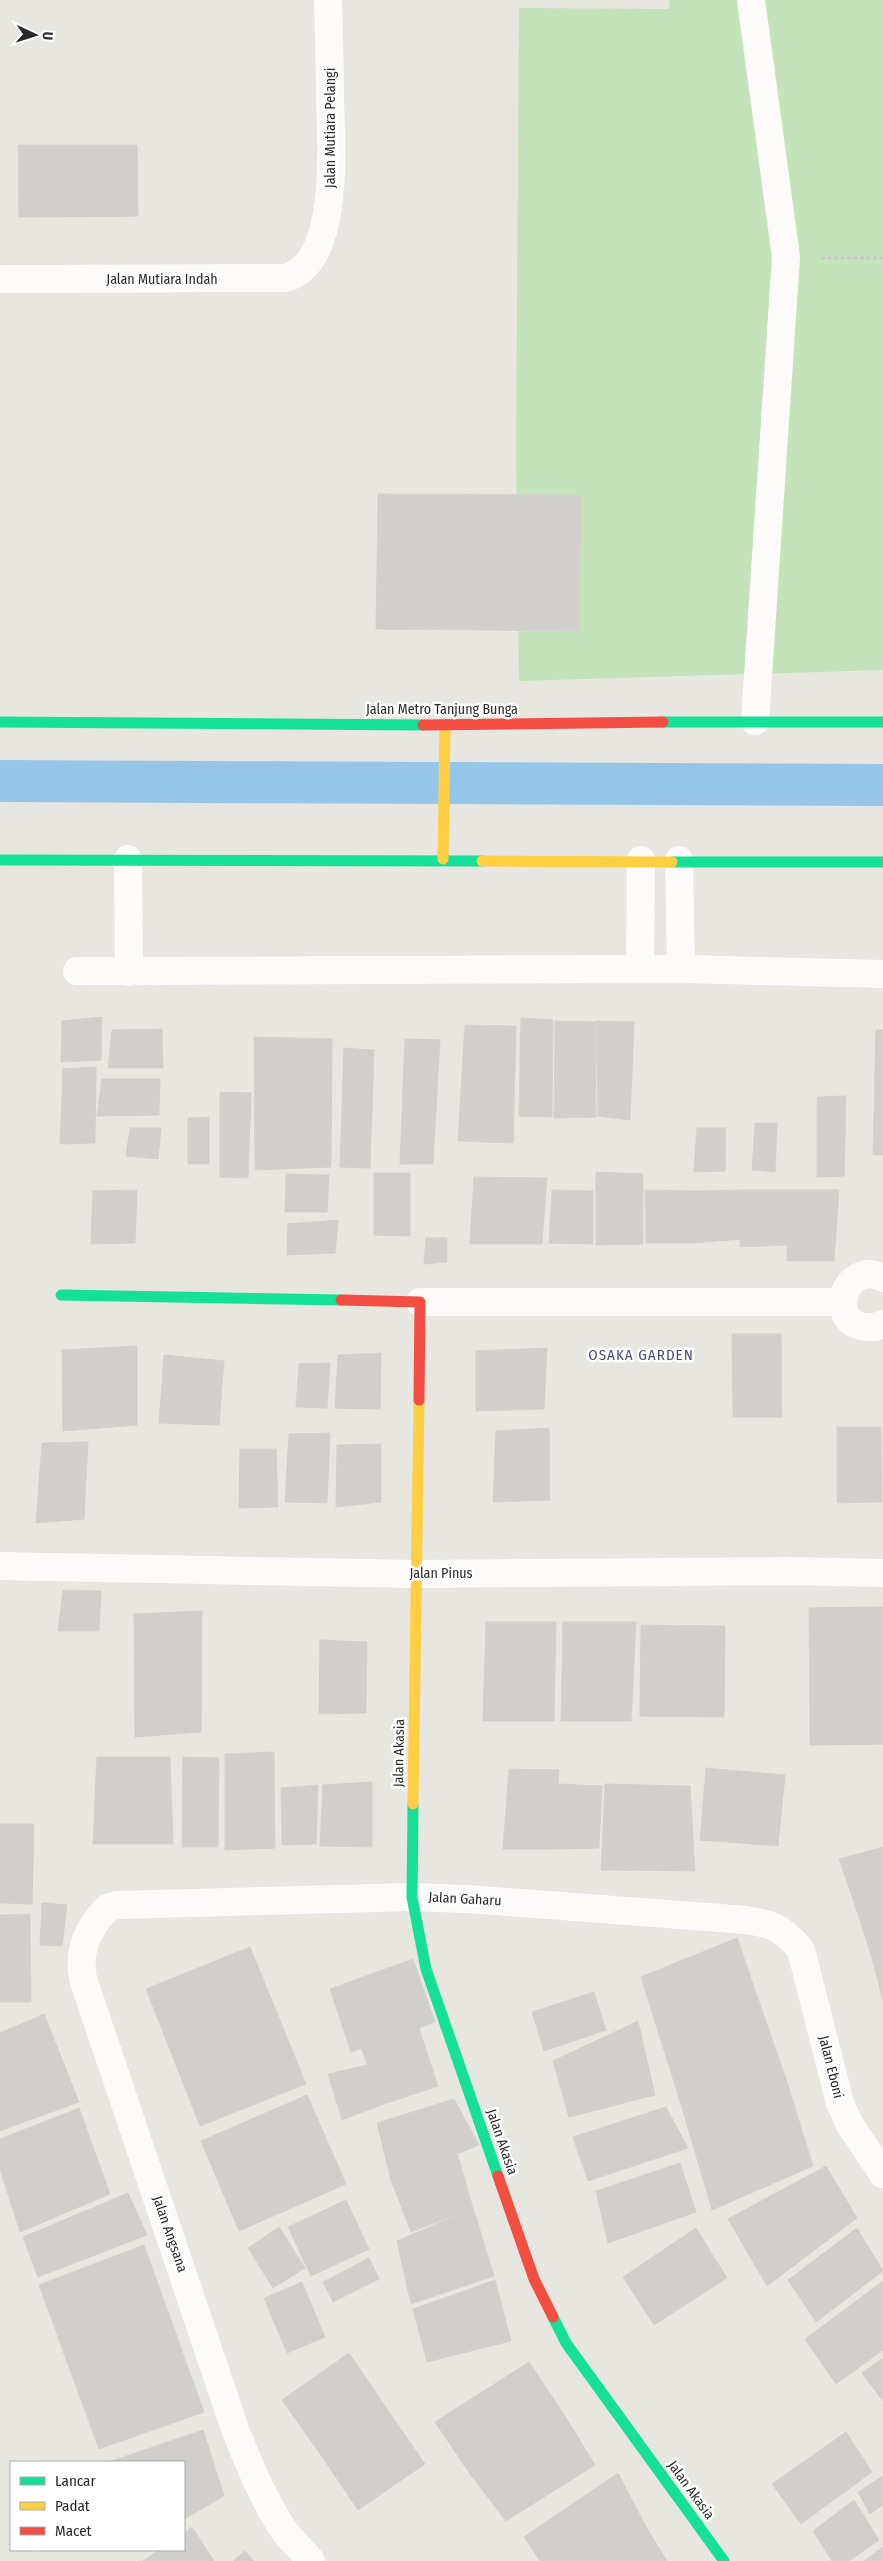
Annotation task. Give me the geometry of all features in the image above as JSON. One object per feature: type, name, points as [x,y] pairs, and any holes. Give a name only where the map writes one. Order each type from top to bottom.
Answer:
[{"type":"main road","name":"Jalan Metro Tanjung Bunga","points":[[0,722],[445,725],[755,721],[883,722]]},
{"type":"main road","points":[[443,859],[445,725]]},
{"type":"main road","points":[[0,860],[443,859],[883,862]]},
{"type":"main road","points":[[61,1295],[420,1302]]},
{"type":"main road","name":"Jalan Akasia","points":[[420,1302],[412,1897],[426,1969],[534,2279],[566,2343],[724,2561]]},
{"type":"street","name":"Jalan Mutiara Pelangi","points":[[315,253],[327,214],[332,184],[328,0]]},
{"type":"street","points":[[751,0],[786,257],[755,721]]},
{"type":"street","name":"Jalan Mutiara Indah","points":[[0,279],[285,278],[306,266],[315,253]]},
{"type":"street","points":[[128,859],[129,972]]},
{"type":"street","points":[[640,970],[641,860]]},
{"type":"street","points":[[679,860],[680,969]]},
{"type":"street","points":[[77,971],[680,969],[883,974]]},
{"type":"street","points":[[883,1278],[870,1274],[858,1277],[848,1284],[842,1307],[848,1318],[857,1326],[869,1328],[883,1324]]},
{"type":"street","points":[[420,1302],[843,1302]]},
{"type":"street","name":"Jalan Pinus","points":[[0,1566],[415,1574],[790,1571],[883,1573]]},
{"type":"street","name":"Jalan Gaharu","points":[[117,1905],[412,1897],[467,1898],[758,1922],[776,1926],[789,1935],[801,1950]]},
{"type":"street","name":"Jalan Angsana","points":[[117,1905],[107,1908],[101,1914],[83,1942],[81,1956],[83,1980],[236,2432],[260,2489],[273,2512],[286,2533],[311,2561]]},
{"type":"street","name":"Jalan Eboni","points":[[801,1950],[840,2103],[850,2125],[883,2174]]},
{"type":"path","points":[[786,257],[883,258]]},
{"type":"green space","points":[[670,0],[883,0],[883,670],[519,681],[516,451],[519,8],[669,9]]},
{"type":"building","points":[[18,145],[137,145],[138,216],[19,217]]},
{"type":"building","points":[[378,494],[581,495],[579,631],[376,629]]},
{"type":"building","points":[[102,1017],[101,1060],[61,1062],[62,1021]]},
{"type":"building","points":[[521,1018],[553,1020],[552,1117],[519,1116]]},
{"type":"building","points":[[555,1021],[595,1022],[596,1117],[554,1118]]},
{"type":"building","points":[[596,1021],[634,1022],[630,1120],[598,1116]]},
{"type":"building","points":[[465,1025],[516,1026],[513,1143],[458,1141]]},
{"type":"building","points":[[162,1029],[163,1068],[108,1068],[112,1030]]},
{"type":"building","points":[[876,1030],[883,1030],[883,1155],[873,1155]]},
{"type":"building","points":[[254,1037],[332,1039],[331,1167],[255,1170]]},
{"type":"building","points":[[405,1039],[440,1040],[433,1164],[400,1164]]},
{"type":"building","points":[[344,1048],[374,1050],[370,1168],[340,1167]]},
{"type":"building","points":[[96,1067],[95,1143],[60,1144],[63,1069]]},
{"type":"building","points":[[102,1079],[160,1079],[159,1115],[97,1116]]},
{"type":"building","points":[[220,1092],[251,1093],[248,1178],[220,1177]]},
{"type":"building","points":[[846,1096],[844,1176],[817,1177],[817,1097]]},
{"type":"building","points":[[209,1117],[209,1164],[188,1164],[188,1118]]},
{"type":"building","points":[[755,1123],[777,1123],[775,1172],[752,1170]]},
{"type":"building","points":[[130,1128],[161,1128],[158,1159],[126,1156]]},
{"type":"building","points":[[697,1128],[726,1128],[725,1171],[694,1172]]},
{"type":"building","points":[[596,1172],[643,1174],[643,1244],[596,1245]]},
{"type":"building","points":[[374,1173],[410,1173],[410,1236],[374,1235]]},
{"type":"building","points":[[286,1174],[329,1175],[327,1212],[285,1212]]},
{"type":"building","points":[[474,1177],[547,1178],[542,1244],[470,1244]]},
{"type":"building","points":[[137,1190],[135,1243],[91,1244],[93,1191]]},
{"type":"building","points":[[552,1190],[593,1191],[593,1244],[549,1243]]},
{"type":"building","points":[[645,1190],[695,1191],[694,1243],[646,1243]]},
{"type":"building","points":[[744,1190],[741,1239],[694,1243],[695,1191]]},
{"type":"building","points":[[744,1190],[789,1190],[788,1245],[740,1247]]},
{"type":"building","points":[[789,1190],[839,1190],[834,1261],[787,1261]]},
{"type":"building","points":[[338,1220],[335,1253],[287,1255],[288,1224]]},
{"type":"building","points":[[426,1238],[447,1238],[447,1262],[424,1264]]},
{"type":"building","points":[[732,1334],[781,1334],[782,1417],[733,1417]]},
{"type":"building","points":[[137,1346],[137,1425],[63,1431],[62,1350]]},
{"type":"building","points":[[547,1348],[544,1409],[476,1411],[476,1351]]},
{"type":"building","points":[[381,1353],[380,1409],[335,1408],[338,1355]]},
{"type":"building","points":[[164,1355],[224,1361],[219,1425],[159,1423]]},
{"type":"building","points":[[330,1363],[327,1408],[296,1407],[299,1364]]},
{"type":"building","points":[[837,1427],[881,1427],[882,1502],[837,1503]]},
{"type":"building","points":[[549,1428],[550,1500],[493,1502],[496,1431]]},
{"type":"building","points":[[330,1433],[327,1503],[285,1502],[289,1434]]},
{"type":"building","points":[[88,1442],[84,1519],[36,1523],[42,1443]]},
{"type":"building","points":[[381,1444],[381,1502],[336,1507],[337,1445]]},
{"type":"building","points":[[240,1449],[276,1449],[278,1507],[239,1508]]},
{"type":"building","points":[[63,1590],[101,1591],[99,1631],[58,1631]]},
{"type":"building","points":[[883,1607],[883,1744],[810,1745],[809,1608]]},
{"type":"building","points":[[202,1611],[201,1732],[135,1737],[134,1614]]},
{"type":"building","points":[[486,1622],[556,1622],[554,1721],[483,1721]]},
{"type":"building","points":[[563,1622],[636,1622],[631,1721],[561,1721]]},
{"type":"building","points":[[641,1625],[725,1626],[724,1717],[640,1716]]},
{"type":"building","points":[[320,1640],[367,1642],[366,1713],[319,1714]]},
{"type":"building","points":[[274,1752],[275,1848],[225,1850],[225,1754]]},
{"type":"building","points":[[97,1757],[170,1757],[173,1844],[93,1844]]},
{"type":"building","points":[[183,1757],[219,1758],[218,1847],[182,1847]]},
{"type":"building","points":[[706,1768],[785,1775],[778,1846],[700,1840]]},
{"type":"building","points":[[509,1769],[559,1770],[554,1849],[503,1849]]},
{"type":"building","points":[[372,1782],[372,1847],[320,1846],[323,1785]]},
{"type":"building","points":[[558,1784],[602,1786],[599,1848],[554,1849]]},
{"type":"building","points":[[605,1784],[690,1786],[695,1871],[601,1870]]},
{"type":"building","points":[[318,1785],[316,1844],[282,1845],[281,1788]]},
{"type":"building","points":[[0,1824],[34,1824],[32,1904],[0,1903]]},
{"type":"building","points":[[883,1847],[883,1900],[856,1908],[839,1859]]},
{"type":"building","points":[[883,1900],[883,1951],[871,1955],[856,1908]]},
{"type":"building","points":[[42,1903],[67,1905],[62,1946],[40,1945]]},
{"type":"building","points":[[30,1914],[31,2002],[0,2002],[0,1915]]},
{"type":"building","points":[[737,1938],[786,2079],[684,2114],[641,1977]]},
{"type":"building","points":[[250,1947],[306,2084],[200,2126],[146,1989]]},
{"type":"building","points":[[883,1951],[883,2000],[871,1955]]},
{"type":"building","points":[[413,1959],[435,2022],[351,2052],[330,1989]]},
{"type":"building","points":[[594,1992],[606,2030],[544,2051],[532,2012]]},
{"type":"building","points":[[44,2014],[79,2102],[0,2131],[0,2033]]},
{"type":"building","points":[[638,2021],[655,2095],[569,2117],[553,2061]]},
{"type":"building","points":[[419,2028],[438,2086],[381,2105],[361,2047]]},
{"type":"building","points":[[367,2065],[381,2105],[342,2120],[328,2074]]},
{"type":"building","points":[[786,2079],[813,2166],[712,2210],[684,2114]]},
{"type":"building","points":[[307,2095],[346,2184],[239,2231],[201,2141]]},
{"type":"building","points":[[454,2099],[479,2145],[391,2180],[377,2123]]},
{"type":"building","points":[[666,2107],[688,2148],[588,2181],[573,2137]]},
{"type":"building","points":[[79,2108],[110,2194],[20,2232],[0,2169],[0,2139]]},
{"type":"building","points":[[457,2153],[473,2208],[411,2232],[391,2180]]},
{"type":"building","points":[[680,2163],[696,2212],[608,2243],[596,2191]]},
{"type":"building","points":[[826,2166],[857,2218],[767,2286],[728,2219]]},
{"type":"building","points":[[128,2193],[147,2235],[38,2277],[23,2237]]},
{"type":"building","points":[[346,2200],[369,2249],[311,2276],[288,2227]]},
{"type":"building","points":[[473,2208],[494,2276],[411,2304],[397,2241]]},
{"type":"building","points":[[279,2227],[305,2268],[273,2288],[248,2248]]},
{"type":"building","points":[[696,2228],[727,2278],[654,2325],[623,2277]]},
{"type":"building","points":[[857,2228],[883,2271],[816,2322],[788,2280]]},
{"type":"building","points":[[144,2245],[204,2412],[99,2449],[39,2285]]},
{"type":"building","points":[[369,2258],[379,2279],[333,2302],[323,2282]]},
{"type":"building","points":[[495,2280],[511,2341],[427,2362],[413,2309]]},
{"type":"building","points":[[883,2281],[883,2350],[836,2384],[805,2339]]},
{"type":"building","points":[[302,2282],[325,2337],[287,2353],[264,2298]]},
{"type":"building","points":[[349,2353],[391,2415],[325,2461],[282,2400]]},
{"type":"building","points":[[883,2358],[883,2401],[862,2373]]},
{"type":"building","points":[[529,2362],[563,2413],[470,2474],[435,2422]]},
{"type":"building","points":[[563,2413],[595,2465],[506,2521],[470,2474]]},
{"type":"building","points":[[391,2415],[425,2464],[358,2510],[325,2461]]},
{"type":"building","points":[[203,2430],[224,2496],[185,2518],[185,2461],[112,2461]]},
{"type":"building","points":[[846,2432],[872,2472],[801,2524],[772,2484]]},
{"type":"building","points":[[618,2473],[645,2525],[590,2561],[540,2561],[524,2537]]},
{"type":"building","points":[[883,2476],[883,2505],[870,2514],[858,2492]]},
{"type":"building","points":[[854,2500],[879,2540],[849,2561],[832,2561],[813,2531]]},
{"type":"building","points":[[645,2525],[667,2561],[590,2561]]},
{"type":"building","points":[[192,2527],[214,2561],[143,2561],[158,2551],[185,2551],[185,2532]]},
{"type":"building","points":[[883,2547],[883,2561],[864,2561]]},
{"type":"building","points":[[245,2551],[254,2561],[233,2561]]},
{"type":"waterway","points":[[0,781],[883,785]]},
{"type":"traffic: fast","points":[[0,722],[423,725]]},
{"type":"traffic: fast","points":[[663,722],[883,722]]},
{"type":"traffic: fast","points":[[0,860],[482,861]]},
{"type":"traffic: fast","points":[[672,862],[883,862]]},
{"type":"traffic: fast","points":[[61,1295],[341,1300]]},
{"type":"traffic: fast","points":[[413,1804],[412,1897],[426,1969],[498,2176]]},
{"type":"traffic: fast","points":[[553,2317],[566,2343],[724,2561]]},
{"type":"traffic: slow","points":[[443,859],[445,725]]},
{"type":"traffic: slow","points":[[482,861],[672,862]]},
{"type":"traffic: slow","points":[[413,1804],[419,1400]]},
{"type":"traffic: jam","points":[[423,725],[663,722]]},
{"type":"traffic: jam","points":[[341,1300],[420,1302],[419,1400]]},
{"type":"traffic: jam","points":[[498,2176],[534,2279],[553,2317]]},
{"type":"district","name":"OSAKA GARDEN","points":[[641,1355]]}]
